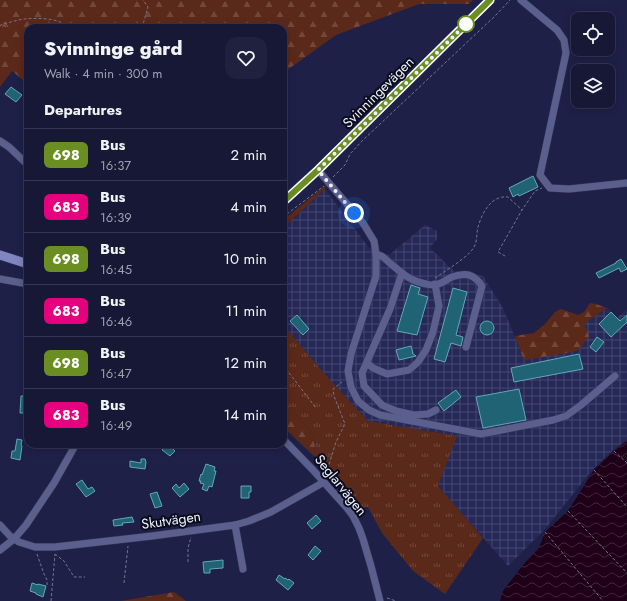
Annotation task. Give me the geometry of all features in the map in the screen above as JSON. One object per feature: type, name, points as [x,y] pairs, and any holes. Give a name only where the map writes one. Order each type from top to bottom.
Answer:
[{"type":"main road","name":"Svinningevägen","points":[[287,198],[318,170],[490,0]]},
{"type":"main road","points":[[0,254],[24,263]]},
{"type":"street","points":[[521,0],[557,30],[564,40],[566,53],[540,175],[550,188],[569,189],[627,183]]},
{"type":"street","points":[[0,141],[9,147],[24,161]]},
{"type":"street","points":[[318,170],[363,223],[374,241],[376,254],[376,276],[351,354],[348,371],[350,387],[358,401],[369,410],[380,415],[481,434],[553,420],[566,416],[615,376]]},
{"type":"street","points":[[376,254],[382,255],[389,263],[409,279],[426,284],[437,284],[452,277],[461,275],[471,275],[478,280],[482,286],[466,347]]},
{"type":"street","points":[[402,273],[390,309],[362,373],[364,386],[382,405],[396,412],[414,415],[428,414],[436,410]]},
{"type":"street","points":[[0,279],[24,283]]},
{"type":"street","points":[[367,363],[373,368],[387,374],[409,370],[418,362],[426,350],[433,332],[440,306],[435,284]]},
{"type":"street","name":"Seglarvägen","points":[[287,443],[347,508],[359,528],[380,600]]},
{"type":"street","points":[[0,550],[14,539],[26,526],[54,483],[74,448]]},
{"type":"street","name":"Skutvägen","points":[[14,539],[19,542],[35,546],[55,547],[235,525],[271,512],[324,482]]},
{"type":"street","points":[[0,525],[14,539]]},
{"type":"street","points":[[235,525],[243,569]]},
{"type":"path","points":[[143,0],[148,7],[143,24]]},
{"type":"path","points":[[287,214],[328,182],[345,165],[350,154],[362,141],[495,16],[510,0]]},
{"type":"path","points":[[0,26],[2,24],[23,19],[49,19],[63,24]]},
{"type":"path","points":[[504,256],[498,252],[522,210],[535,191],[548,184]]},
{"type":"path","points":[[426,284],[473,250],[477,239],[480,219],[485,209],[493,201],[501,197],[508,197],[522,210]]},
{"type":"path","points":[[287,370],[316,408]]},
{"type":"path","points":[[324,482],[336,442],[345,424],[334,396],[333,389],[349,377]]},
{"type":"path","points":[[614,451],[627,463]]},
{"type":"path","points":[[594,470],[627,507]]},
{"type":"path","points":[[568,511],[627,573]]},
{"type":"path","points":[[188,562],[188,548],[194,530]]},
{"type":"path","points":[[545,532],[603,601]]},
{"type":"path","points":[[124,583],[128,539]]},
{"type":"path","points":[[35,546],[47,580],[47,586]]},
{"type":"path","points":[[51,601],[55,553],[64,561],[74,577],[85,577]]},
{"type":"path","points":[[380,600],[384,598],[396,601]]},
{"type":"shaded area","points":[[325,189],[369,248],[389,255],[425,225],[437,231],[437,239],[430,248],[454,271],[483,276],[503,308],[524,359],[584,324],[607,308],[617,318],[627,309],[627,440],[613,450],[593,469],[546,528],[508,566],[438,486],[456,436],[368,421],[329,379],[287,330],[287,224]]},
{"type":"green space","points":[[0,0],[473,0],[469,4],[419,4],[336,35],[287,70],[287,24],[24,24],[24,81],[12,71],[0,87]]},
{"type":"green space","points":[[326,185],[325,189],[287,224],[287,217]]},
{"type":"green space","points":[[590,303],[607,308],[584,324],[589,336],[579,350],[524,360],[515,336],[534,333],[545,324],[555,312],[561,309],[578,315],[584,312]]},
{"type":"green space","points":[[287,330],[329,379],[368,421],[457,436],[438,486],[483,538],[445,594],[413,571],[382,533],[368,507],[360,508],[335,482],[315,457],[314,435],[287,404]]},
{"type":"green space","points":[[287,404],[314,435],[315,457],[287,431]]},
{"type":"green space","points":[[174,592],[186,601],[121,601]]},
{"type":"water","points":[[627,441],[627,601],[500,601],[503,591],[523,565],[539,548],[545,532],[568,511],[594,470]]},
{"type":"building","points":[[11,87],[22,95],[16,102],[5,94]]},
{"type":"building","points":[[533,176],[538,187],[519,196],[518,194],[513,197],[509,188]]},
{"type":"building","points":[[621,259],[627,269],[621,272],[619,268],[599,278],[596,273]]},
{"type":"building","points":[[411,285],[420,288],[418,294],[428,297],[417,335],[397,331]]},
{"type":"building","points":[[453,288],[467,292],[456,335],[463,337],[461,346],[451,343],[445,362],[434,359]]},
{"type":"building","points":[[611,312],[620,321],[627,315],[627,322],[611,337],[599,324]]},
{"type":"building","points":[[297,315],[309,329],[303,335],[290,321]]},
{"type":"building","points":[[487,321],[492,323],[494,328],[492,333],[487,335],[482,333],[480,328],[482,323]]},
{"type":"building","points":[[597,337],[604,342],[596,352],[590,347]]},
{"type":"building","points":[[411,346],[412,353],[416,356],[399,360],[396,350]]},
{"type":"building","points":[[579,354],[583,369],[514,382],[511,368]]},
{"type":"building","points":[[519,389],[526,420],[483,428],[476,397]]},
{"type":"building","points":[[456,390],[461,397],[444,411],[438,403]]},
{"type":"building","points":[[21,396],[24,396],[24,413],[20,413]]},
{"type":"building","points":[[17,439],[22,440],[20,460],[11,458],[12,451],[15,451]]},
{"type":"building","points":[[164,448],[174,448],[173,449],[175,451],[170,456],[162,450]]},
{"type":"building","points":[[141,459],[145,459],[145,469],[130,467],[130,461],[141,463]]},
{"type":"building","points":[[206,464],[215,467],[214,471],[216,471],[212,487],[209,486],[207,491],[202,489],[204,484],[200,483],[201,481],[199,481]]},
{"type":"building","points":[[82,480],[88,489],[92,487],[95,491],[86,497],[76,484]]},
{"type":"building","points":[[184,483],[189,489],[180,497],[172,488],[176,484],[179,488]]},
{"type":"building","points":[[241,486],[251,486],[249,498],[241,498]]},
{"type":"building","points":[[157,492],[162,506],[155,508],[150,494]]},
{"type":"building","points":[[316,515],[321,521],[312,529],[307,523]]},
{"type":"building","points":[[132,517],[134,522],[122,523],[123,525],[114,526],[113,520]]},
{"type":"building","points":[[315,546],[321,551],[313,560],[308,555]]},
{"type":"building","points":[[223,560],[223,568],[210,569],[210,573],[204,573],[203,562]]},
{"type":"building","points":[[279,575],[294,583],[288,590],[276,580]]},
{"type":"building","points":[[32,583],[46,586],[43,597],[30,591]]},
{"type":"bus line","name":"698","points":[[287,198],[318,170],[490,0]]},
{"type":"route","points":[[354,213],[318,170],[466,24]]}]
